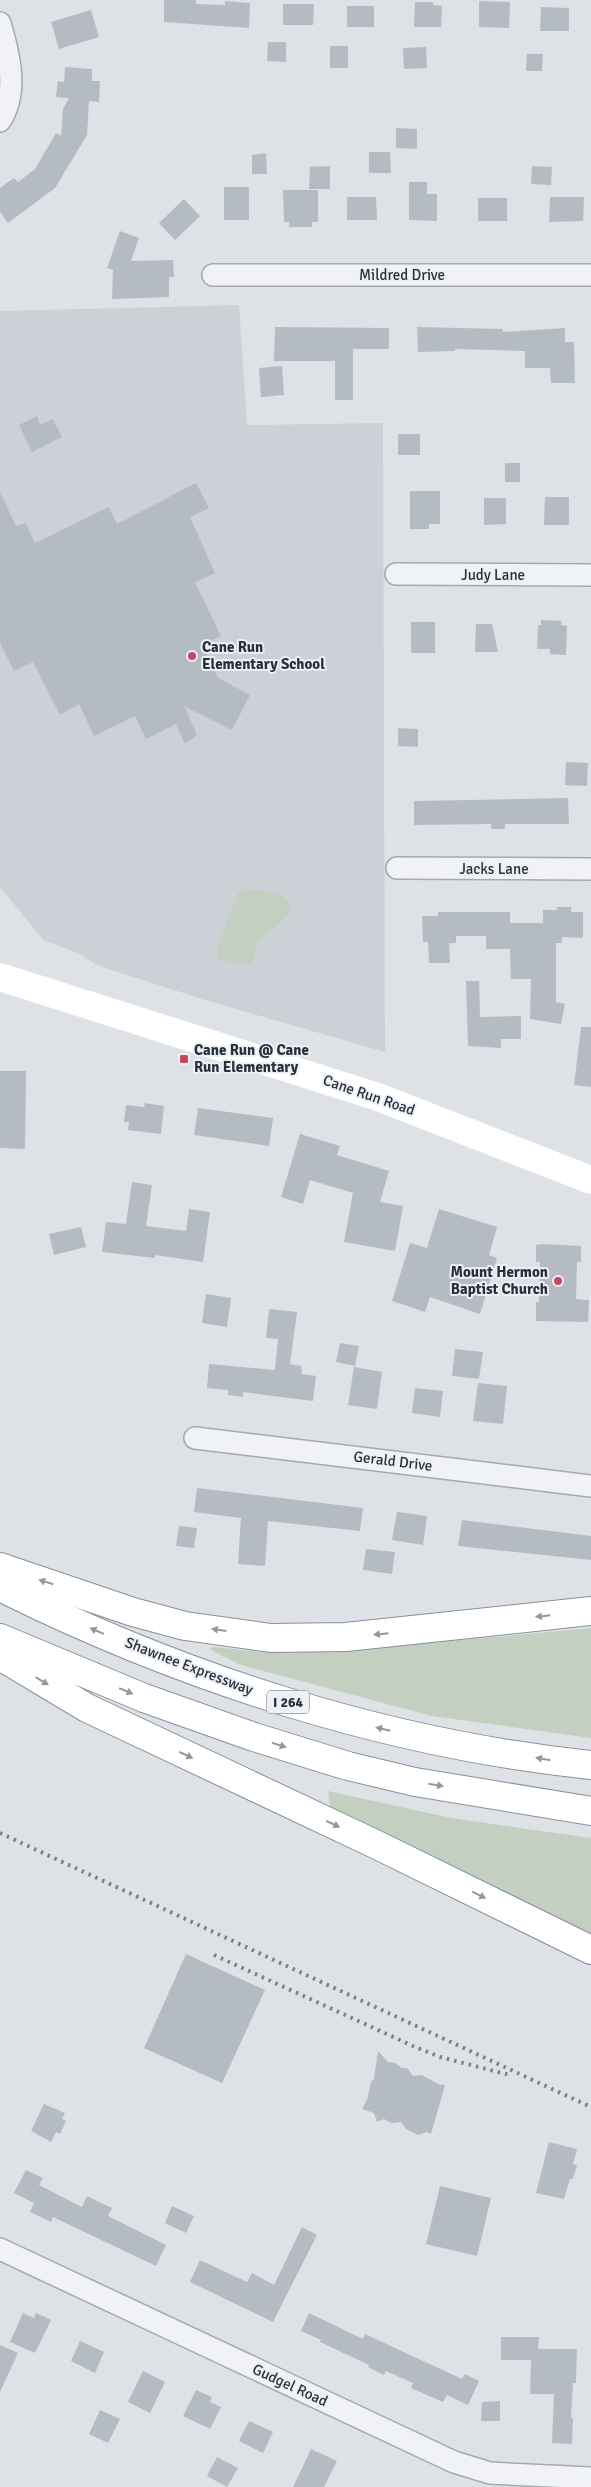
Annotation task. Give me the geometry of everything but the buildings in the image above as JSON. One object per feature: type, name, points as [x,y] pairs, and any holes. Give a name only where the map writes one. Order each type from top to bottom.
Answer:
[{"type":"main road","name":"Cane Run Road","points":[[0,977],[378,1096],[591,1180]]},
{"type":"main road","points":[[0,1567],[133,1612],[185,1626],[272,1638],[346,1637],[591,1611]]},
{"type":"main road","name":"Shawnee Expressway","points":[[0,1587],[101,1632],[204,1674],[308,1709],[444,1742],[553,1761],[591,1764]]},
{"type":"main road","points":[[0,1638],[144,1698],[254,1737],[348,1766],[415,1782],[591,1811]]},
{"type":"main road","points":[[0,1656],[87,1708],[375,1844],[591,1950]]},
{"type":"street","points":[[0,23],[8,50],[11,74],[8,104],[0,121]]},
{"type":"street","name":"Mildred Drive","points":[[213,275],[591,275]]},
{"type":"street","name":"Judy Lane","points":[[396,574],[591,575]]},
{"type":"street","name":"Jacks Lane","points":[[397,868],[591,869]]},
{"type":"street","name":"Gerald Drive","points":[[195,1438],[591,1486]]},
{"type":"street","name":"Gudgel Road","points":[[0,2249],[454,2462],[490,2473],[591,2478]]},
{"type":"shaded area","name":"Cane Run Elementary School","points":[[239,305],[247,425],[383,423],[385,1052],[205,1000],[99,966],[78,953],[43,940],[0,887],[0,311]]},
{"type":"green space","points":[[241,889],[274,893],[288,900],[291,906],[286,917],[260,940],[250,966],[217,959],[218,945],[238,892]]},
{"type":"green space","points":[[591,1628],[591,1738],[432,1716],[241,1665],[211,1650],[211,1647],[215,1647],[271,1653],[475,1639]]},
{"type":"green space","points":[[328,1791],[451,1818],[591,1838],[591,1934],[330,1808]]},
{"type":"railway","points":[[0,1833],[591,2107]]},
{"type":"railway","points":[[214,1955],[440,2057],[510,2075]]},
{"type":"place","name":"Cane Run Elementary School","points":[[192,656]]},
{"type":"place","name":"Cane Run @ Cane Run Elementary","points":[[184,1059]]},
{"type":"place","name":"Mount Hermon Baptist Church","points":[[558,1281]]}]
